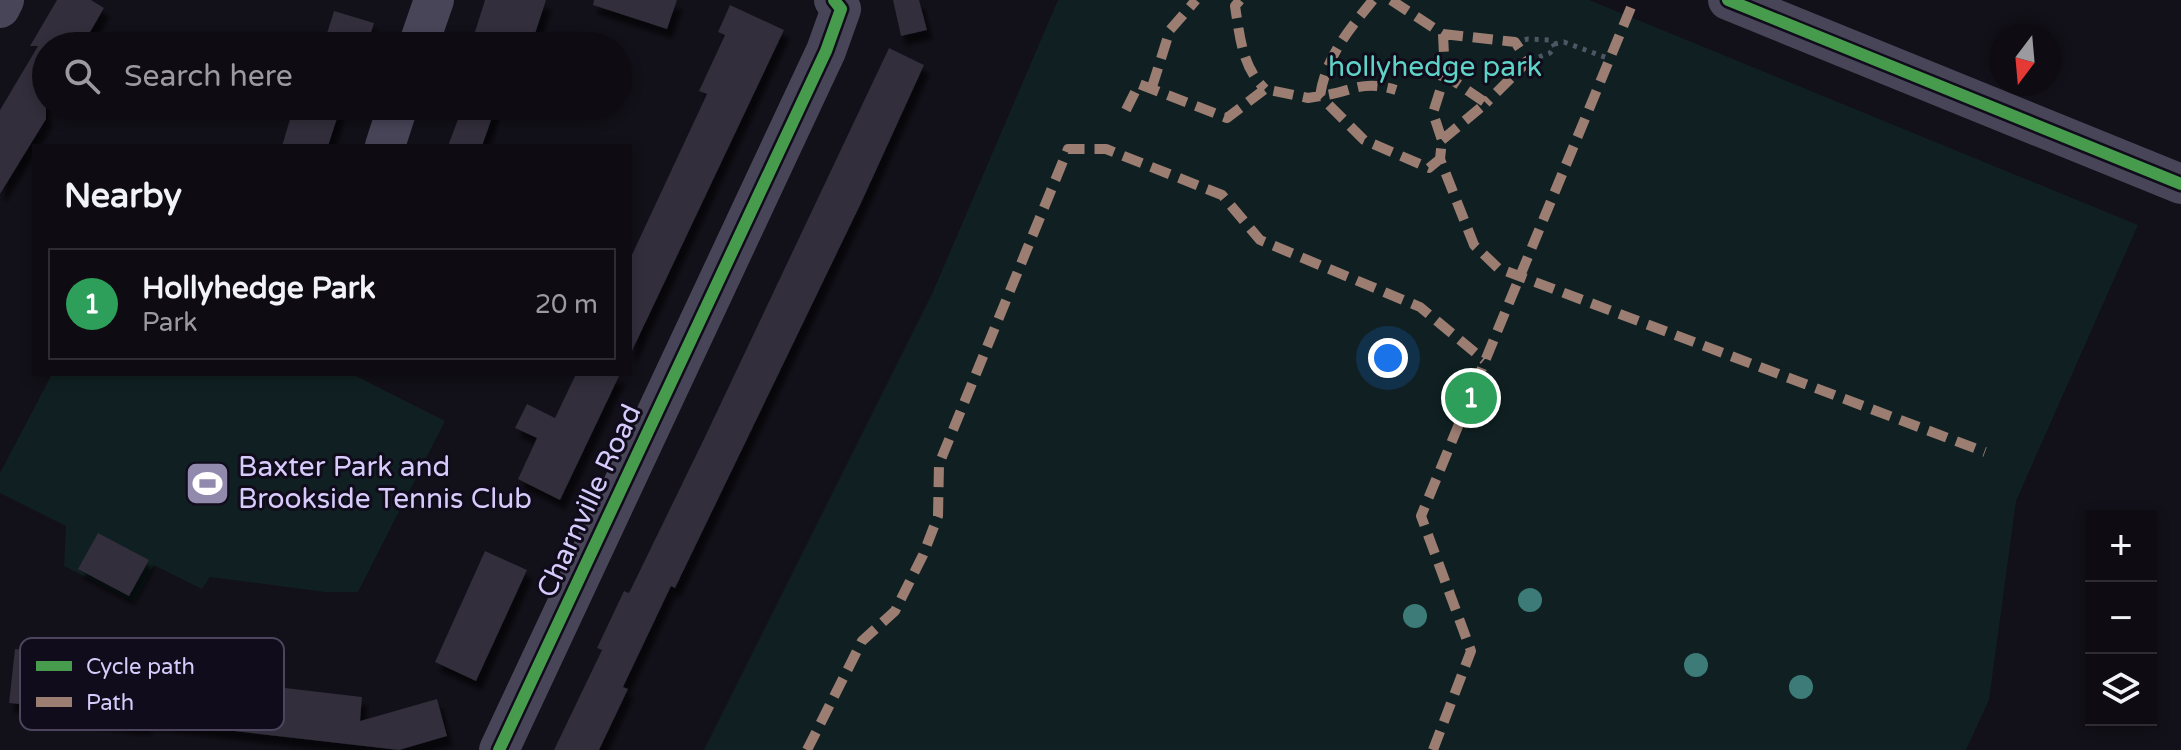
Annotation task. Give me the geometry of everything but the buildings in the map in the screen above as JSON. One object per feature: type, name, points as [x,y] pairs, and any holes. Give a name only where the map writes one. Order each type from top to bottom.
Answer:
[{"type":"street","points":[[0,8],[4,0]]},
{"type":"street","points":[[423,32],[434,0]]},
{"type":"street","points":[[1728,0],[2181,184]]},
{"type":"street","name":"Charnville Road","points":[[499,750],[819,65],[837,4]]},
{"type":"street","points":[[386,144],[393,120]]},
{"type":"path","points":[[1515,42],[1541,38],[1554,44],[1564,42],[1610,59]]},
{"type":"path","points":[[1528,61],[1550,53],[1554,44]]},
{"type":"green space","name":"hollyhedge park","points":[[1058,0],[1589,0],[2138,225],[2016,501],[1989,700],[1966,750],[704,750],[932,294]]},
{"type":"green space","name":"Baxter Park and Brookside Tennis Club","points":[[51,376],[356,376],[445,421],[358,592],[325,592],[210,577],[202,589],[154,565],[134,602],[64,566],[66,526],[0,493],[0,473]]},
{"type":"marked path","points":[[1152,87],[1170,30],[1196,0]]},
{"type":"marked path","points":[[1240,0],[1235,6],[1243,51],[1251,71],[1265,89]]},
{"type":"marked path","points":[[1373,0],[1333,56],[1320,96],[1365,86],[1396,90]]},
{"type":"marked path","points":[[1391,0],[1443,34],[1445,75],[1433,113],[1442,140],[1440,159]]},
{"type":"marked path","points":[[1433,750],[1471,651],[1421,516],[1634,0]]},
{"type":"marked path","points":[[1443,34],[1515,42],[1528,61],[1486,103]]},
{"type":"marked path","points":[[1442,140],[1486,103],[1445,75]]},
{"type":"marked path","points":[[1126,110],[1139,84],[1227,118],[1265,89],[1308,98],[1320,96],[1364,140],[1429,168],[1440,159],[1474,245],[1498,268],[1985,452]]},
{"type":"marked path","points":[[807,750],[862,641],[895,611],[923,555],[938,516],[939,464],[1068,149],[1106,149],[1222,195],[1260,240],[1420,307],[1484,360]]},
{"type":"cycle path","points":[[499,750],[826,51],[841,9],[834,0]]},
{"type":"cycle path","points":[[1728,0],[2181,184]]},
{"type":"place","name":"Hollyhedge Park","points":[[1471,398]]},
{"type":"place","name":"Baxter Park and Brookside Tennis Club","points":[[207,483]]}]
